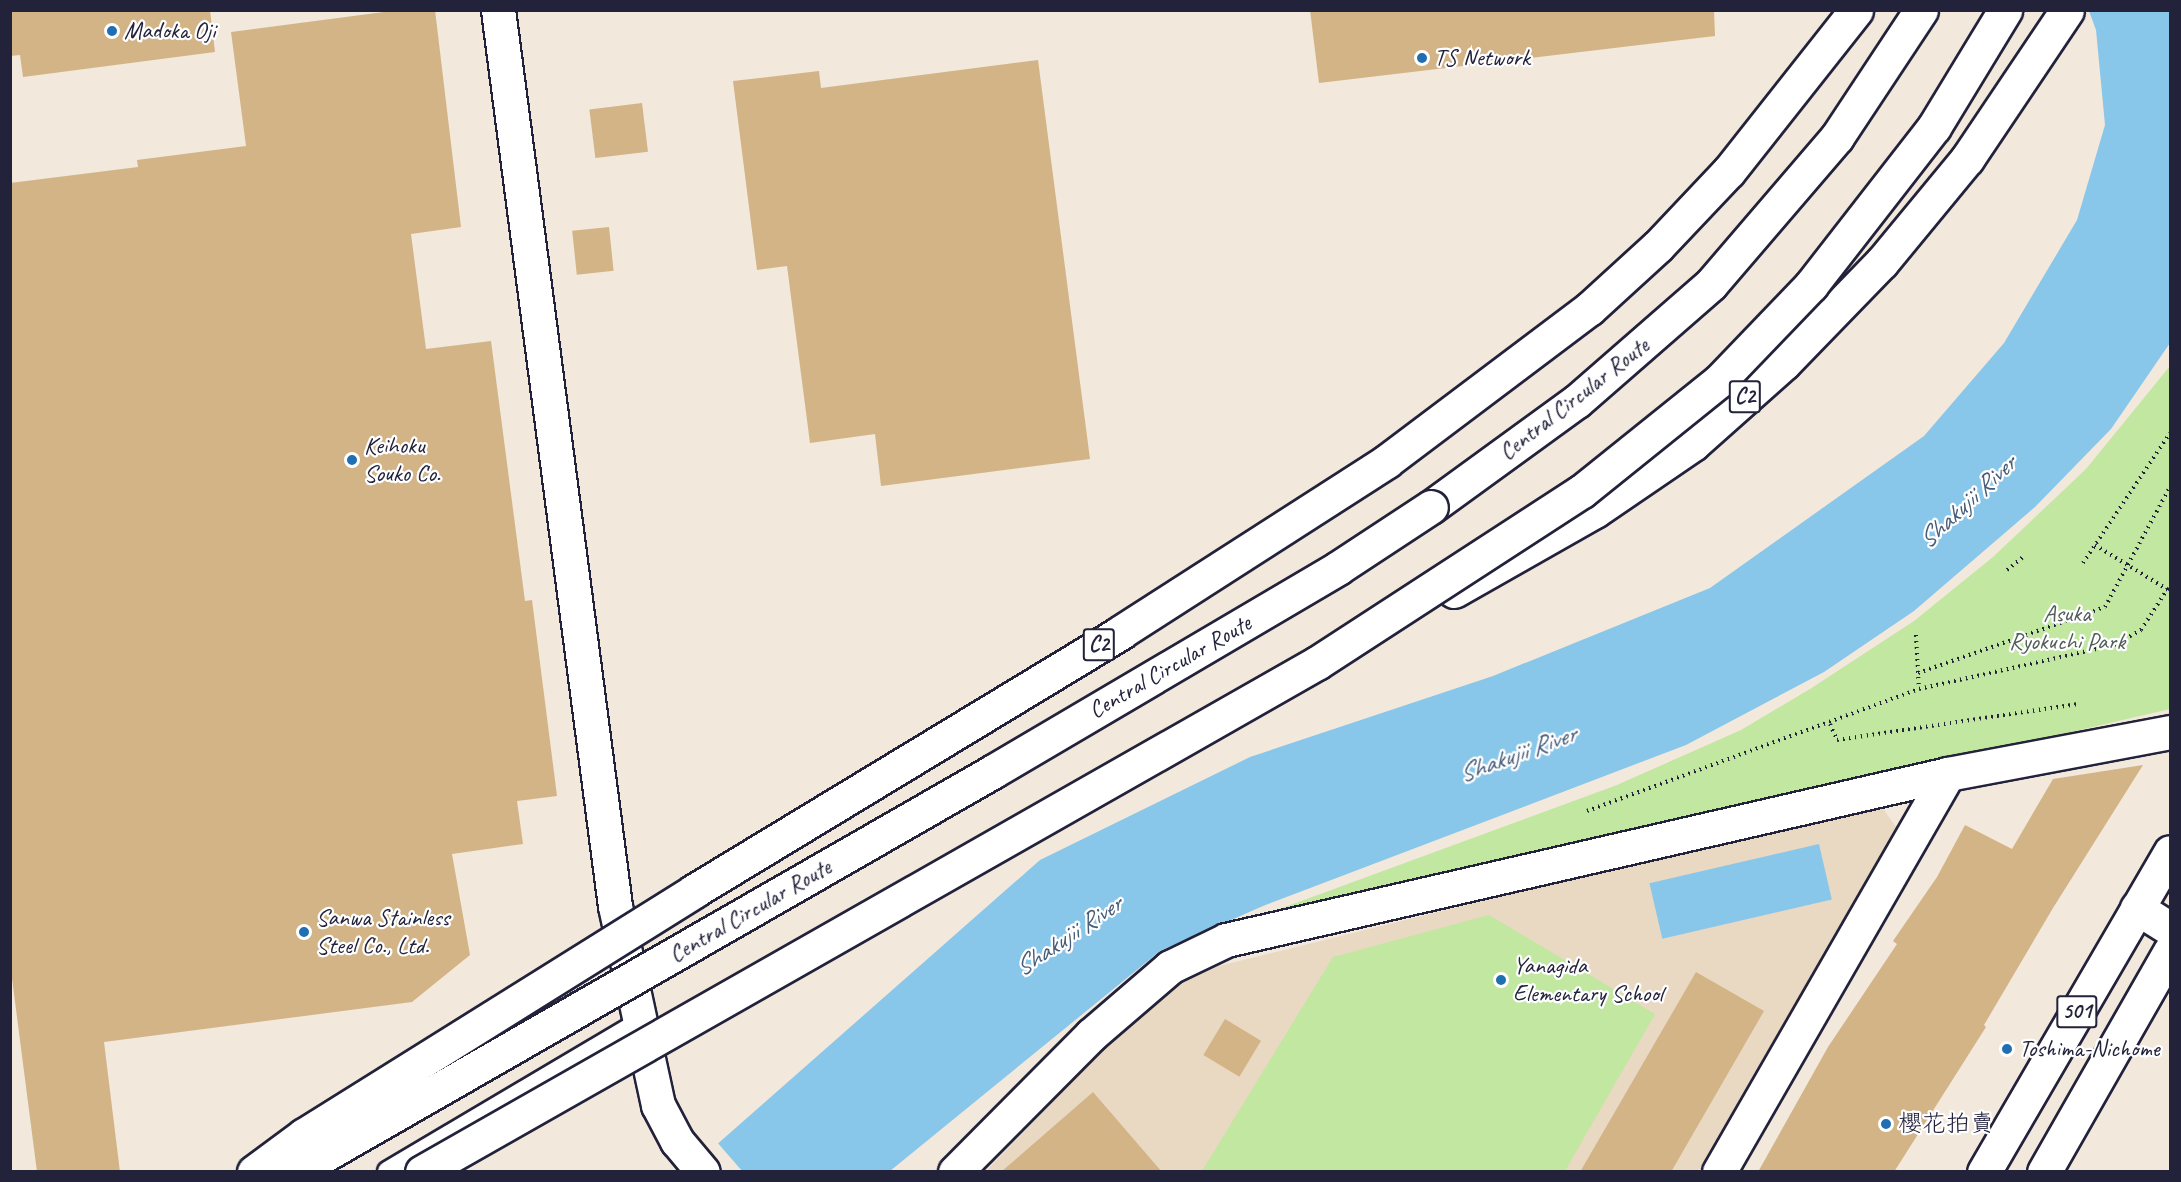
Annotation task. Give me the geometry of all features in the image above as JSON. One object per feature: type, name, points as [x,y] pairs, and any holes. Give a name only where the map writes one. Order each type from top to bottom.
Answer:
[{"type":"main road","points":[[498,10],[609,871],[638,1025],[658,1105],[677,1141],[703,1172]]},
{"type":"main road","name":"C2","points":[[254,1172],[304,1135],[694,891],[1121,632],[1387,461],[1588,309],[1658,246],[1730,171],[1856,10]]},
{"type":"main road","name":"Central Circular Route","points":[[295,1172],[1002,766],[1338,568],[1431,507],[1577,401],[1711,284],[1837,137],[1921,10]]},
{"type":"main road","name":"C2","points":[[1317,663],[1582,491],[1720,380],[1811,285],[1897,180],[1968,76],[2005,10]]},
{"type":"main road","name":"C2","points":[[422,1172],[1317,663],[1595,511],[1693,444],[1784,363],[1881,262],[1967,159],[2067,10]]},
{"type":"main road","points":[[955,1172],[1091,1035],[1170,967],[1226,940],[1948,774],[2170,732]]},
{"type":"main road","points":[[1719,1172],[1948,774]]},
{"type":"main road","name":"501","points":[[1984,1172],[2170,852]]},
{"type":"main road","points":[[2137,908],[2170,929]]},
{"type":"main road","name":"501","points":[[2044,1172],[2170,951]]},
{"type":"lane","points":[[389,1172],[638,1025]]},
{"type":"path","points":[[2083,563],[2170,434]]},
{"type":"path","points":[[1918,673],[2105,607],[2170,486]]},
{"type":"path","points":[[1576,815],[1830,724],[1919,689],[2114,645],[2141,630],[2170,588],[2095,545]]},
{"type":"path","points":[[2007,570],[2024,556]]},
{"type":"path","points":[[1916,635],[1919,689]]},
{"type":"path","points":[[1830,724],[1837,740],[2090,702]]},
{"type":"shaded area","name":"Yanagida Elementary School","points":[[1879,803],[1901,834],[1698,1171],[985,1172],[1157,994],[1219,966]]},
{"type":"green space","name":"Asuka Ryokuchi Park","points":[[2170,366],[2170,709],[1236,925],[1617,785],[1741,730],[1810,689],[1914,621],[1993,557],[2086,469]]},
{"type":"green space","points":[[1489,915],[1655,1014],[1565,1171],[1202,1171],[1333,957]]},
{"type":"water","name":"Shakujii River","points":[[2089,11],[2170,11],[2170,343],[2111,429],[2035,507],[1914,611],[1824,672],[1686,745],[1263,906],[1160,951],[890,1171],[679,1172],[714,1147],[1040,860],[1250,757],[1493,676],[1710,588],[1924,436],[2004,343],[2077,220],[2105,125],[2096,30]]},
{"type":"water","points":[[1819,844],[1832,900],[1662,939],[1649,883]]},
{"type":"pier","points":[[716,1141],[743,1172],[676,1172],[677,1169]]},
{"type":"building","name":"Madoka Oji","points":[[10,10],[210,10],[215,52],[23,77],[20,55],[10,56]]},
{"type":"building","points":[[399,10],[435,10],[461,227],[411,234],[426,349],[491,341],[525,601],[532,600],[557,796],[517,801],[523,844],[452,854],[470,955],[412,1002],[104,1042],[120,1172],[37,1172],[10,963],[10,183],[138,167],[137,160],[246,146],[231,32]]},
{"type":"building","name":"TS Network","points":[[1310,10],[1714,10],[1715,36],[1319,83]]},
{"type":"building","points":[[1038,60],[1090,459],[881,486],[875,434],[810,443],[787,266],[757,270],[733,81],[819,71],[821,88]]},
{"type":"building","points":[[642,103],[648,152],[595,158],[589,109]]},
{"type":"building","points":[[609,227],[614,271],[577,275],[572,231]]},
{"type":"building","points":[[2143,765],[2053,908],[1984,1025],[1986,1027],[1894,1172],[1758,1172],[1828,1047],[1897,944],[1893,941],[1937,877],[1965,825],[2012,849],[2053,779]]},
{"type":"building","points":[[1696,972],[1764,1011],[1671,1172],[1580,1172]]},
{"type":"building","points":[[1225,1019],[1261,1041],[1239,1077],[1203,1055]]},
{"type":"building","points":[[1093,1092],[1162,1172],[1001,1172]]},
{"type":"place","name":"Madoka Oji","points":[[112,31]]},
{"type":"place","name":"TS Network","points":[[1422,58]]},
{"type":"place","name":"Keihoku Souko Co.","points":[[352,460]]},
{"type":"place","name":"Sanwa Stainless Steel Co., Ltd.","points":[[304,932]]},
{"type":"place","name":"Yanagida Elementary School","points":[[1501,980]]},
{"type":"place","name":"Toshima-Nichome","points":[[2007,1049]]},
{"type":"place","name":"櫻花拍賣","points":[[1886,1124]]}]
